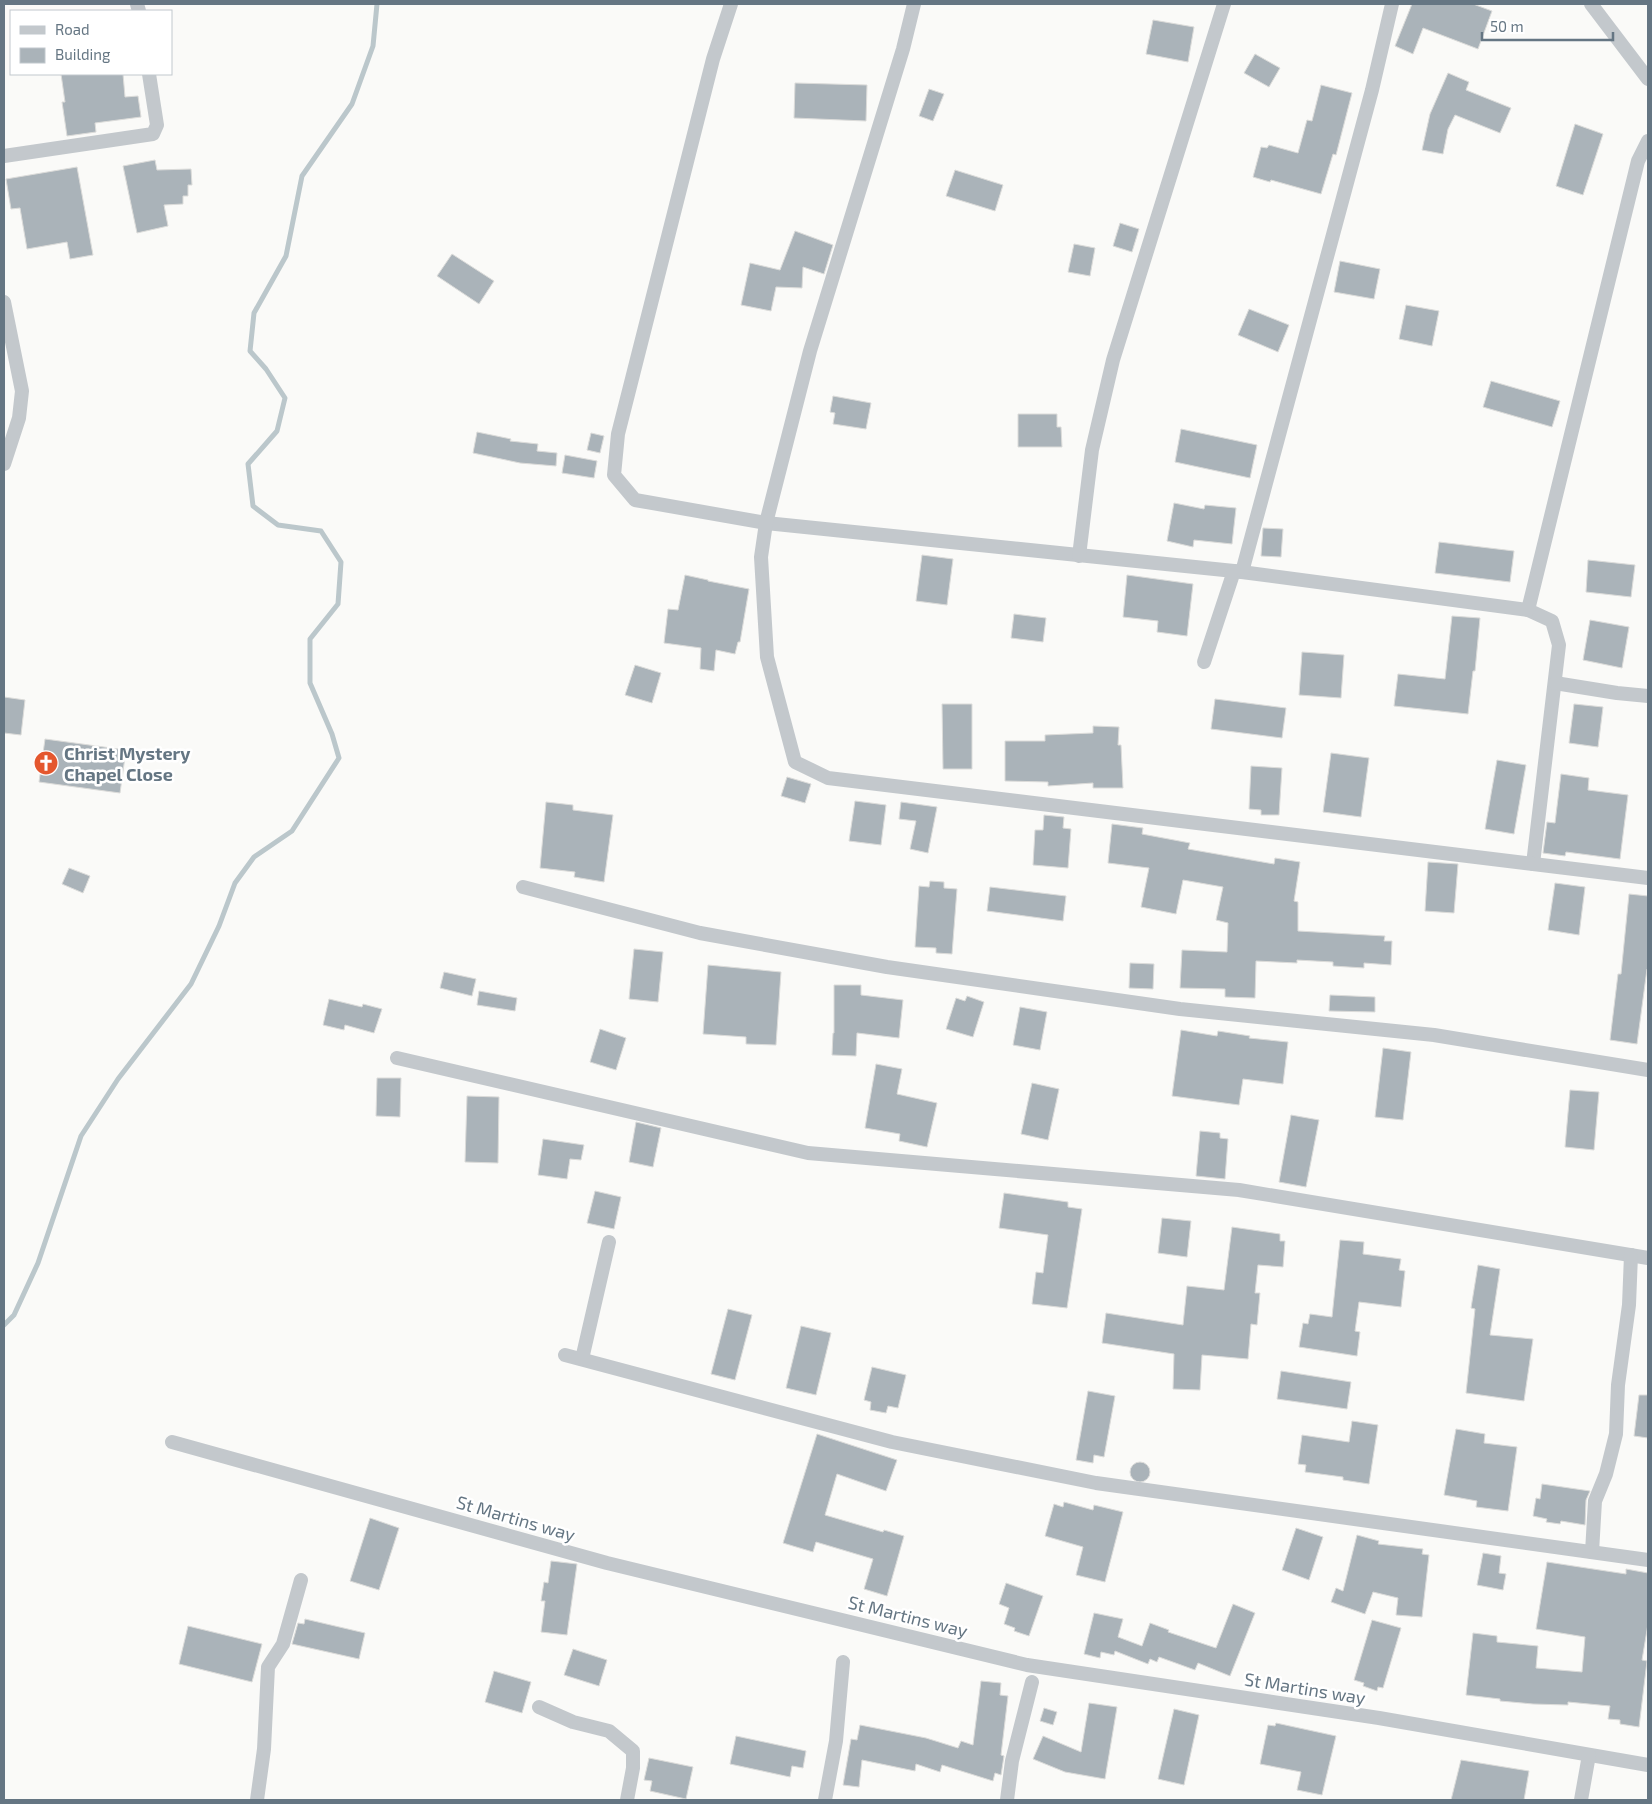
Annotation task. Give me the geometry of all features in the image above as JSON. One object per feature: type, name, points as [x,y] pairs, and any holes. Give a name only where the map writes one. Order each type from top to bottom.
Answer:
[{"type":"street","points":[[731,4],[713,59],[618,434],[614,475],[636,500],[766,524],[1238,572],[1528,610],[1552,621],[1559,645],[1533,864]]},
{"type":"street","points":[[914,4],[903,49],[810,351],[766,524],[761,557],[767,658],[796,762],[828,778],[1648,878]]},
{"type":"street","points":[[1079,556],[1092,450],[1113,360],[1224,4]]},
{"type":"street","points":[[1204,662],[1238,572],[1370,100],[1392,4]]},
{"type":"street","points":[[1590,4],[1648,78]]},
{"type":"street","points":[[4,156],[153,134],[157,125],[148,75]]},
{"type":"street","points":[[1528,610],[1638,160],[1648,142]]},
{"type":"street","points":[[4,302],[22,391],[19,418],[4,464]]},
{"type":"street","points":[[1555,683],[1648,696]]},
{"type":"street","points":[[523,887],[700,933],[887,968],[1180,1009],[1434,1035],[1648,1070]]},
{"type":"street","points":[[397,1058],[808,1153],[1239,1190],[1648,1258]]},
{"type":"street","points":[[582,1359],[609,1242]]},
{"type":"street","points":[[1592,1552],[1596,1501],[1606,1474],[1616,1434],[1619,1375],[1629,1305],[1631,1255]]},
{"type":"street","points":[[565,1355],[892,1442],[1096,1483],[1648,1560]]},
{"type":"street","name":"St Martins way","points":[[172,1442],[607,1563],[1027,1665],[1379,1718],[1648,1765]]},
{"type":"street","points":[[257,1800],[264,1749],[268,1667],[283,1644],[301,1580]]},
{"type":"street","points":[[825,1800],[836,1741],[843,1662]]},
{"type":"street","points":[[1007,1800],[1012,1761],[1032,1682]]},
{"type":"street","points":[[539,1707],[572,1722],[609,1731],[634,1751],[627,1800]]},
{"type":"street","points":[[1581,1800],[1589,1755]]},
{"type":"building","points":[[1412,4],[1473,4],[1492,11],[1478,49],[1423,28],[1413,54],[1395,46]]},
{"type":"building","points":[[1153,20],[1194,27],[1188,62],[1146,54]]},
{"type":"building","points":[[1255,54],[1280,68],[1269,87],[1244,73]]},
{"type":"building","points":[[1448,73],[1469,82],[1466,90],[1511,108],[1500,133],[1455,115],[1448,129],[1443,154],[1422,150],[1430,114]]},
{"type":"building","points":[[61,75],[123,75],[125,97],[138,96],[141,117],[95,123],[96,132],[67,136],[62,102],[65,102]]},
{"type":"building","points":[[795,83],[867,85],[866,121],[794,118]]},
{"type":"building","points":[[1321,85],[1352,93],[1336,155],[1333,154],[1321,194],[1253,177],[1261,147],[1267,148],[1269,145],[1298,153],[1307,120],[1312,121]]},
{"type":"building","points":[[929,89],[944,94],[933,121],[919,116]]},
{"type":"building","points":[[1575,124],[1603,134],[1583,195],[1556,186]]},
{"type":"building","points":[[155,160],[157,170],[191,169],[192,185],[188,185],[188,196],[183,196],[183,204],[164,205],[168,226],[137,233],[123,166]]},
{"type":"building","points":[[77,167],[93,255],[70,259],[67,242],[27,249],[20,208],[11,209],[6,179]]},
{"type":"building","points":[[955,170],[1003,185],[995,211],[946,196]]},
{"type":"building","points":[[1120,223],[1139,229],[1132,252],[1113,246]]},
{"type":"building","points":[[795,231],[833,245],[824,274],[803,267],[802,288],[776,287],[771,311],[741,305],[750,263],[780,270]]},
{"type":"building","points":[[1074,244],[1095,248],[1090,276],[1068,272]]},
{"type":"building","points":[[452,254],[494,281],[479,304],[437,276]]},
{"type":"building","points":[[1340,261],[1380,269],[1374,299],[1334,292]]},
{"type":"building","points":[[1406,305],[1439,311],[1432,346],[1399,339]]},
{"type":"building","points":[[1249,309],[1289,325],[1278,352],[1238,335]]},
{"type":"building","points":[[1491,381],[1560,401],[1552,427],[1483,407]]},
{"type":"building","points":[[833,396],[871,403],[866,429],[833,424],[835,413],[830,412]]},
{"type":"building","points":[[1018,414],[1057,414],[1057,427],[1061,427],[1062,447],[1018,447]]},
{"type":"building","points":[[1181,429],[1257,445],[1250,478],[1175,462]]},
{"type":"building","points":[[477,432],[511,439],[510,441],[538,444],[537,451],[557,453],[556,466],[520,463],[473,453]]},
{"type":"building","points":[[591,433],[604,436],[600,453],[587,450]]},
{"type":"building","points":[[565,455],[597,461],[594,478],[562,473]]},
{"type":"building","points":[[1174,503],[1204,509],[1205,505],[1236,508],[1232,544],[1194,540],[1193,547],[1167,541]]},
{"type":"building","points":[[1263,528],[1283,529],[1281,557],[1261,556]]},
{"type":"building","points":[[1439,542],[1514,551],[1510,582],[1435,573]]},
{"type":"building","points":[[922,555],[953,559],[947,605],[916,601]]},
{"type":"building","points":[[1588,560],[1635,565],[1631,597],[1586,592]]},
{"type":"building","points":[[685,575],[749,589],[740,642],[738,642],[735,654],[716,650],[714,671],[700,669],[701,648],[664,643],[668,609],[678,610]]},
{"type":"building","points":[[1127,575],[1193,584],[1187,636],[1157,632],[1158,621],[1123,617]]},
{"type":"building","points":[[1014,614],[1046,618],[1043,642],[1011,638]]},
{"type":"building","points":[[1452,616],[1480,618],[1475,671],[1473,671],[1468,714],[1394,706],[1398,674],[1445,679]]},
{"type":"building","points":[[1590,620],[1629,627],[1622,668],[1583,660]]},
{"type":"building","points":[[1302,652],[1344,655],[1341,698],[1299,695]]},
{"type":"building","points":[[635,665],[661,673],[652,703],[625,695]]},
{"type":"building","points":[[4,697],[25,700],[21,735],[4,733]]},
{"type":"building","points":[[1215,699],[1286,708],[1282,738],[1211,729]]},
{"type":"building","points":[[942,704],[972,704],[972,769],[943,769]]},
{"type":"building","points":[[1574,704],[1603,707],[1598,747],[1569,743]]},
{"type":"building","points":[[1093,726],[1119,727],[1118,745],[1121,745],[1123,788],[1093,788],[1093,783],[1048,786],[1048,782],[1005,781],[1005,741],[1045,741],[1045,735],[1093,733]]},
{"type":"building","points":[[45,739],[126,750],[120,793],[39,782]]},
{"type":"building","points":[[1331,753],[1369,758],[1361,817],[1323,812]]},
{"type":"building","points":[[1497,760],[1526,765],[1514,834],[1485,829]]},
{"type":"building","points":[[1251,766],[1282,768],[1279,815],[1261,815],[1261,810],[1249,809]]},
{"type":"building","points":[[1561,774],[1589,778],[1588,790],[1628,795],[1620,859],[1566,852],[1565,856],[1543,853],[1547,822],[1555,823]]},
{"type":"building","points":[[787,777],[811,784],[805,803],[781,796]]},
{"type":"building","points":[[855,801],[886,805],[881,845],[849,841]]},
{"type":"building","points":[[546,802],[573,805],[573,810],[613,815],[604,882],[574,877],[575,872],[540,868]]},
{"type":"building","points":[[901,802],[937,807],[928,853],[910,849],[916,821],[899,819]]},
{"type":"building","points":[[1044,815],[1064,817],[1063,828],[1071,829],[1068,868],[1033,865],[1035,830],[1043,830]]},
{"type":"building","points":[[1112,824],[1143,828],[1142,834],[1190,843],[1188,849],[1274,864],[1275,858],[1300,862],[1294,901],[1298,902],[1298,931],[1385,936],[1384,941],[1392,941],[1391,965],[1364,963],[1364,968],[1333,966],[1333,962],[1297,960],[1297,963],[1256,961],[1255,998],[1225,997],[1225,989],[1180,988],[1182,950],[1227,952],[1228,923],[1216,920],[1223,887],[1183,880],[1176,914],[1141,907],[1149,868],[1108,863]]},
{"type":"building","points":[[1428,862],[1458,864],[1454,913],[1425,911]]},
{"type":"building","points":[[69,868],[90,876],[83,893],[62,884]]},
{"type":"building","points":[[930,881],[944,882],[944,888],[957,889],[952,954],[936,953],[936,948],[915,947],[919,886],[929,887]]},
{"type":"building","points":[[1555,883],[1585,887],[1579,935],[1548,930]]},
{"type":"building","points":[[990,887],[1066,896],[1063,921],[987,911]]},
{"type":"building","points":[[1629,894],[1648,896],[1648,969],[1637,1044],[1610,1040],[1618,974],[1621,974]]},
{"type":"building","points":[[634,949],[663,952],[658,1002],[629,999]]},
{"type":"building","points":[[1130,963],[1154,964],[1153,989],[1129,988]]},
{"type":"building","points":[[708,965],[781,972],[776,1045],[746,1044],[746,1037],[703,1034]]},
{"type":"building","points":[[444,972],[476,979],[472,996],[440,988]]},
{"type":"building","points":[[834,985],[861,985],[861,995],[903,1000],[899,1038],[857,1033],[856,1056],[832,1055]]},
{"type":"building","points":[[479,991],[517,998],[515,1011],[477,1005]]},
{"type":"building","points":[[1330,995],[1375,997],[1375,1012],[1329,1011]]},
{"type":"building","points":[[967,996],[984,1002],[973,1037],[946,1029],[956,998],[965,1001]]},
{"type":"building","points":[[329,999],[362,1007],[363,1004],[382,1009],[374,1033],[345,1025],[344,1030],[323,1025]]},
{"type":"building","points":[[1020,1007],[1047,1012],[1040,1050],[1013,1045]]},
{"type":"building","points":[[600,1029],[626,1038],[616,1070],[590,1062]]},
{"type":"building","points":[[1181,1030],[1217,1036],[1218,1031],[1250,1036],[1249,1038],[1288,1042],[1283,1084],[1243,1079],[1239,1105],[1172,1096]]},
{"type":"building","points":[[1383,1048],[1411,1052],[1403,1120],[1375,1117]]},
{"type":"building","points":[[876,1064],[902,1069],[897,1094],[937,1103],[927,1147],[899,1141],[900,1134],[865,1128]]},
{"type":"building","points":[[377,1078],[401,1078],[400,1117],[376,1116]]},
{"type":"building","points":[[1032,1083],[1059,1089],[1048,1140],[1021,1134]]},
{"type":"building","points":[[1570,1090],[1599,1092],[1594,1150],[1565,1147]]},
{"type":"building","points":[[467,1096],[499,1097],[498,1163],[465,1162]]},
{"type":"building","points":[[1291,1115],[1319,1120],[1306,1187],[1279,1182]]},
{"type":"building","points":[[636,1122],[661,1128],[653,1167],[629,1162]]},
{"type":"building","points":[[1200,1131],[1220,1133],[1220,1138],[1228,1139],[1225,1179],[1196,1176]]},
{"type":"building","points":[[543,1139],[584,1145],[581,1160],[570,1159],[567,1179],[538,1175]]},
{"type":"building","points":[[595,1191],[621,1197],[614,1229],[587,1223]]},
{"type":"building","points":[[1004,1193],[1068,1202],[1068,1207],[1082,1209],[1067,1308],[1032,1304],[1036,1272],[1043,1273],[1048,1235],[999,1228]]},
{"type":"building","points":[[1162,1218],[1191,1221],[1187,1257],[1158,1253]]},
{"type":"building","points":[[1232,1227],[1280,1234],[1280,1241],[1285,1241],[1283,1267],[1258,1265],[1255,1293],[1260,1293],[1257,1325],[1251,1324],[1248,1359],[1202,1355],[1200,1390],[1173,1389],[1174,1354],[1102,1343],[1106,1313],[1183,1325],[1187,1286],[1224,1290]]},
{"type":"building","points":[[1340,1240],[1364,1242],[1363,1254],[1401,1259],[1399,1270],[1405,1271],[1401,1307],[1359,1302],[1355,1331],[1360,1332],[1357,1356],[1299,1347],[1303,1323],[1308,1324],[1310,1314],[1332,1317]]},
{"type":"building","points":[[1478,1265],[1500,1269],[1490,1335],[1533,1339],[1524,1401],[1466,1393],[1475,1309],[1471,1308]]},
{"type":"building","points":[[728,1309],[752,1315],[735,1380],[711,1374]]},
{"type":"building","points":[[801,1326],[831,1333],[816,1395],[786,1388]]},
{"type":"building","points":[[872,1367],[906,1375],[898,1408],[888,1406],[886,1413],[870,1410],[871,1402],[864,1400]]},
{"type":"building","points":[[1281,1371],[1351,1382],[1347,1409],[1277,1399]]},
{"type":"building","points":[[1088,1391],[1115,1396],[1104,1457],[1094,1455],[1093,1463],[1076,1460]]},
{"type":"building","points":[[1639,1395],[1648,1395],[1648,1438],[1634,1436]]},
{"type":"building","points":[[1352,1421],[1378,1425],[1369,1484],[1343,1480],[1343,1477],[1305,1472],[1306,1465],[1298,1464],[1302,1435],[1349,1442]]},
{"type":"building","points":[[1456,1429],[1485,1434],[1484,1443],[1517,1447],[1508,1511],[1476,1507],[1477,1501],[1444,1495]]},
{"type":"building","points":[[817,1434],[897,1460],[886,1491],[837,1474],[825,1515],[883,1532],[884,1530],[904,1536],[887,1596],[864,1589],[873,1559],[816,1542],[813,1552],[783,1543]]},
{"type":"building","points":[[1140,1462],[1147,1465],[1150,1472],[1147,1479],[1140,1482],[1133,1479],[1130,1472],[1133,1465]]},
{"type":"building","points":[[1542,1484],[1590,1491],[1586,1500],[1585,1525],[1561,1521],[1560,1524],[1546,1522],[1547,1519],[1533,1516],[1536,1498],[1540,1499]]},
{"type":"building","points":[[1064,1502],[1093,1510],[1094,1505],[1123,1512],[1105,1582],[1076,1575],[1083,1547],[1045,1536],[1054,1504],[1063,1507]]},
{"type":"building","points":[[370,1518],[399,1528],[379,1590],[350,1581]]},
{"type":"building","points":[[1296,1528],[1323,1537],[1309,1580],[1282,1570]]},
{"type":"building","points":[[1357,1535],[1379,1541],[1378,1544],[1423,1549],[1422,1554],[1429,1555],[1422,1617],[1396,1615],[1398,1598],[1373,1592],[1365,1614],[1331,1602],[1336,1588],[1343,1591]]},
{"type":"building","points":[[1483,1553],[1501,1556],[1499,1573],[1506,1574],[1503,1590],[1477,1585]]},
{"type":"building","points":[[551,1561],[577,1564],[567,1635],[541,1632],[545,1601],[541,1601],[544,1582],[548,1583]]},
{"type":"building","points":[[1547,1562],[1626,1574],[1626,1569],[1648,1573],[1648,1624],[1642,1660],[1647,1661],[1639,1727],[1620,1724],[1620,1720],[1608,1719],[1610,1706],[1568,1702],[1568,1705],[1533,1704],[1466,1695],[1473,1633],[1497,1636],[1497,1642],[1538,1646],[1536,1668],[1582,1672],[1585,1637],[1536,1629]]},
{"type":"building","points":[[1006,1583],[1043,1596],[1029,1636],[1014,1631],[1015,1628],[1004,1624],[1009,1608],[999,1604]]},
{"type":"building","points":[[1233,1604],[1255,1613],[1230,1676],[1198,1663],[1195,1670],[1159,1657],[1157,1662],[1150,1659],[1148,1664],[1115,1651],[1114,1655],[1101,1652],[1100,1658],[1084,1654],[1094,1613],[1123,1619],[1118,1637],[1142,1646],[1150,1623],[1169,1630],[1168,1632],[1216,1648]]},
{"type":"building","points":[[305,1619],[365,1633],[359,1659],[292,1644],[298,1623],[304,1624]]},
{"type":"building","points":[[1372,1620],[1401,1628],[1383,1688],[1378,1687],[1377,1691],[1363,1686],[1364,1683],[1354,1680]]},
{"type":"building","points":[[188,1626],[262,1644],[252,1682],[179,1664]]},
{"type":"building","points":[[573,1649],[607,1660],[599,1686],[564,1675]]},
{"type":"building","points":[[494,1671],[531,1682],[522,1713],[485,1702]]},
{"type":"building","points":[[981,1681],[1001,1683],[1000,1695],[1008,1696],[1001,1755],[1004,1756],[1001,1775],[995,1773],[993,1781],[942,1765],[940,1772],[916,1764],[915,1771],[862,1760],[859,1787],[843,1785],[851,1739],[857,1740],[860,1725],[926,1738],[958,1748],[961,1741],[973,1745]]},
{"type":"building","points":[[1089,1703],[1117,1707],[1105,1779],[1065,1772],[1033,1759],[1043,1736],[1081,1752]]},
{"type":"building","points":[[1044,1708],[1057,1712],[1053,1725],[1040,1721]]},
{"type":"building","points":[[1174,1709],[1199,1715],[1184,1785],[1158,1779]]},
{"type":"building","points":[[1276,1723],[1336,1736],[1322,1795],[1297,1790],[1301,1772],[1260,1764],[1268,1725],[1275,1726]]},
{"type":"building","points":[[736,1736],[806,1751],[803,1768],[792,1766],[790,1777],[730,1764]]},
{"type":"building","points":[[649,1758],[693,1767],[686,1799],[650,1791],[652,1781],[644,1780]]},
{"type":"building","points":[[1461,1760],[1529,1771],[1524,1800],[1451,1800]]},
{"type":"waterway","points":[[4,1325],[14,1315],[38,1263],[81,1136],[118,1079],[191,984],[219,926],[235,883],[254,857],[292,831],[339,758],[332,734],[310,683],[310,639],[338,604],[341,562],[321,531],[278,525],[253,506],[248,464],[277,431],[285,398],[266,369],[250,351],[254,313],[286,256],[302,176],[352,104],[373,46],[377,4]]},
{"type":"place","name":"Christ Mystery Chapel Close","points":[[46,763]]}]
